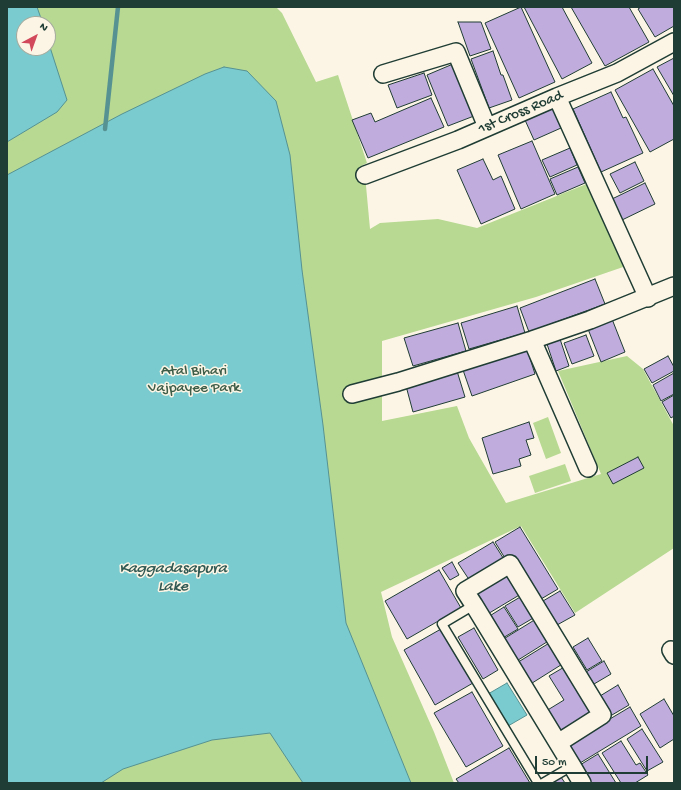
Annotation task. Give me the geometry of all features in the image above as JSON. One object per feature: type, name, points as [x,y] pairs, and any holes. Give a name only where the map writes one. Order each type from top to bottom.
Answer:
[{"type":"street","name":"1st Cross Road","points":[[364,175],[458,140],[617,73],[674,42]]},
{"type":"street","points":[[383,74],[456,52],[487,127]]},
{"type":"street","points":[[557,97],[648,298]]},
{"type":"street","points":[[352,394],[398,382],[532,340],[648,298],[674,286]]},
{"type":"street","points":[[532,340],[588,468]]},
{"type":"street","points":[[558,743],[602,716],[510,564],[465,591],[582,783]]},
{"type":"lane","points":[[474,605],[442,624],[538,783]]},
{"type":"lane","points":[[543,783],[572,766]]},
{"type":"green space","name":"Kaggadasapura Lake","points":[[7,7],[276,7],[282,13],[316,82],[338,75],[367,163],[361,166],[365,175],[370,229],[380,223],[438,219],[477,228],[589,183],[626,266],[536,297],[382,341],[382,421],[457,406],[469,438],[506,503],[601,474],[558,371],[627,356],[643,369],[674,426],[674,548],[575,613],[521,526],[381,592],[392,637],[434,732],[454,783],[7,783]]},
{"type":"green space","points":[[548,417],[561,453],[546,459],[533,423]]},
{"type":"green space","points":[[565,464],[571,481],[535,493],[529,476]]},
{"type":"water","points":[[7,7],[37,7],[40,16],[16,16],[16,56],[53,56],[67,100],[57,112],[7,142]]},
{"type":"water","name":"Kaggadasapura Lake","points":[[224,67],[247,71],[276,101],[290,155],[302,270],[323,425],[346,623],[411,783],[303,783],[270,733],[212,740],[123,769],[101,783],[7,783],[7,175],[122,114],[205,74]]},
{"type":"water","points":[[507,683],[527,715],[508,726],[488,694]]},
{"type":"building","points":[[521,7],[555,82],[519,98],[485,23]]},
{"type":"building","points":[[524,7],[562,7],[592,63],[562,79]]},
{"type":"building","points":[[571,7],[629,7],[649,42],[605,66]]},
{"type":"building","points":[[641,7],[674,7],[674,26],[655,37],[638,9]]},
{"type":"building","points":[[458,22],[481,22],[491,49],[470,56]]},
{"type":"building","points":[[493,51],[501,75],[503,75],[512,100],[489,108],[471,59]]},
{"type":"building","points":[[674,58],[674,96],[657,67]]},
{"type":"building","points":[[453,64],[474,116],[448,126],[427,75]]},
{"type":"building","points":[[653,69],[674,106],[674,139],[650,152],[615,90]]},
{"type":"building","points":[[424,73],[432,95],[397,108],[388,85]]},
{"type":"building","points":[[611,92],[623,118],[626,117],[643,153],[601,172],[573,109]]},
{"type":"building","points":[[431,98],[444,127],[368,158],[352,120],[371,113],[375,122]]},
{"type":"building","points":[[553,108],[561,128],[534,140],[525,120]]},
{"type":"building","points":[[532,141],[555,194],[521,209],[498,155]]},
{"type":"building","points":[[570,148],[577,165],[550,177],[542,160]]},
{"type":"building","points":[[483,159],[493,180],[501,176],[515,209],[481,224],[457,170]]},
{"type":"building","points":[[635,162],[644,181],[620,193],[610,174]]},
{"type":"building","points":[[578,167],[585,183],[557,195],[550,179]]},
{"type":"building","points":[[645,183],[655,204],[622,220],[612,199]]},
{"type":"building","points":[[595,279],[605,304],[529,332],[520,308]]},
{"type":"building","points":[[517,306],[525,333],[469,349],[461,323]]},
{"type":"building","points":[[612,319],[625,352],[601,362],[588,329]]},
{"type":"building","points":[[458,323],[466,351],[413,366],[404,338]]},
{"type":"building","points":[[586,335],[594,356],[572,364],[564,343]]},
{"type":"building","points":[[560,339],[569,366],[556,371],[547,344]]},
{"type":"building","points":[[527,349],[535,374],[472,396],[463,370]]},
{"type":"building","points":[[668,356],[674,367],[674,371],[652,383],[644,369]]},
{"type":"building","points":[[457,371],[465,397],[413,412],[406,386]]},
{"type":"building","points":[[674,373],[674,394],[661,401],[653,385]]},
{"type":"building","points":[[674,395],[674,416],[671,418],[662,402]]},
{"type":"building","points":[[529,422],[534,438],[526,440],[531,455],[519,459],[521,466],[493,474],[482,438]]},
{"type":"building","points":[[638,457],[644,468],[613,484],[607,473]]},
{"type":"building","points":[[520,527],[558,589],[541,599],[516,558],[508,563],[495,542]]},
{"type":"building","points":[[493,542],[507,564],[472,584],[458,563]]},
{"type":"building","points":[[452,562],[459,575],[450,580],[442,568]]},
{"type":"building","points":[[439,570],[461,608],[407,639],[385,601]]},
{"type":"building","points":[[506,570],[521,594],[486,615],[471,591]]},
{"type":"building","points":[[560,591],[575,615],[557,625],[543,601]]},
{"type":"building","points":[[522,596],[535,617],[518,627],[505,606]]},
{"type":"building","points":[[504,607],[518,629],[501,639],[488,617]]},
{"type":"building","points":[[536,619],[550,640],[515,662],[502,640]]},
{"type":"building","points":[[474,628],[498,670],[483,679],[458,637]]},
{"type":"building","points":[[441,629],[473,683],[435,705],[404,650]]},
{"type":"building","points":[[588,638],[602,661],[587,670],[573,647]]},
{"type":"building","points":[[551,642],[564,663],[529,685],[515,664]]},
{"type":"building","points":[[604,661],[611,674],[594,684],[586,672]]},
{"type":"building","points":[[566,666],[595,713],[560,735],[546,711],[564,700],[549,676]]},
{"type":"building","points":[[618,685],[629,705],[612,715],[600,696]]},
{"type":"building","points":[[472,692],[503,746],[466,767],[434,713]]},
{"type":"building","points":[[664,699],[674,716],[674,739],[660,748],[640,714]]},
{"type":"building","points":[[630,707],[641,726],[580,763],[568,744]]},
{"type":"building","points":[[642,729],[663,762],[647,771],[627,739]]},
{"type":"building","points":[[621,741],[636,765],[640,763],[648,775],[635,783],[621,783],[602,753]]},
{"type":"building","points":[[509,748],[530,783],[459,783],[456,779]]},
{"type":"building","points":[[598,754],[616,783],[591,783],[580,765]]},
{"type":"building","points":[[561,777],[565,783],[550,783]]},
{"type":"waterway","points":[[105,129],[118,7]]},
{"type":"park label","name":"Atal Bihari Vajpayee Park","points":[[194,380]]}]
